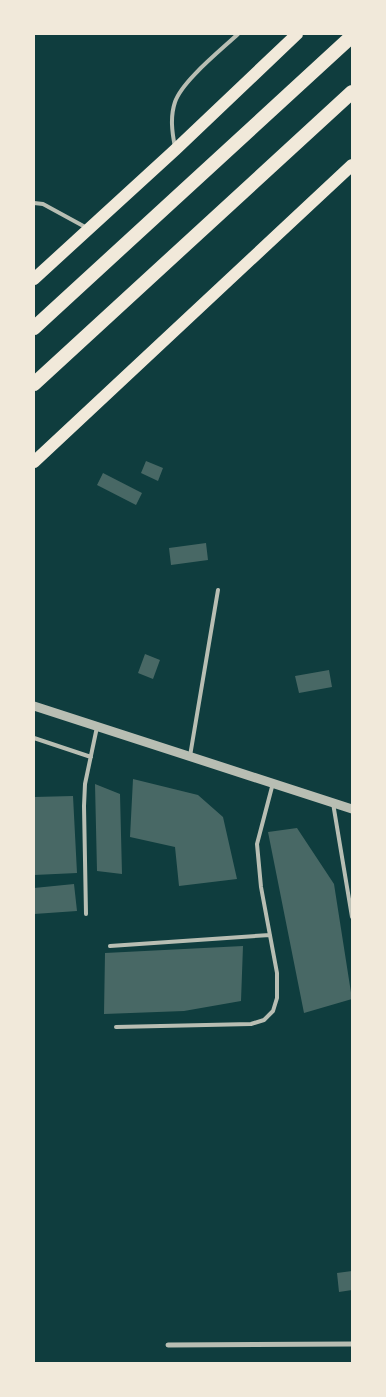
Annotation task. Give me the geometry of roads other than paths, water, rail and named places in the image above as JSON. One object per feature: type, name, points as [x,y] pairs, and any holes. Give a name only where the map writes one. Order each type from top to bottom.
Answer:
[{"type":"highway","points":[[34,328],[352,36]]},
{"type":"highway","points":[[34,384],[352,92]]},
{"type":"main road","points":[[34,279],[175,150],[297,34]]},
{"type":"main road","points":[[34,462],[352,166]]},
{"type":"street","points":[[34,706],[352,809]]},
{"type":"street","points":[[168,1345],[352,1344]]},
{"type":"lane","points":[[175,150],[171,125],[175,101],[185,85],[238,34]]},
{"type":"lane","points":[[34,203],[43,204],[89,229]]},
{"type":"lane","points":[[190,756],[218,590]]},
{"type":"lane","points":[[86,914],[85,784],[98,726]]},
{"type":"lane","points":[[34,738],[91,757]]},
{"type":"lane","points":[[116,1027],[251,1024],[264,1020],[273,1012],[277,998],[277,973],[261,887],[257,844],[273,783]]},
{"type":"lane","points":[[333,803],[352,917]]},
{"type":"lane","points":[[110,946],[270,935]]}]
